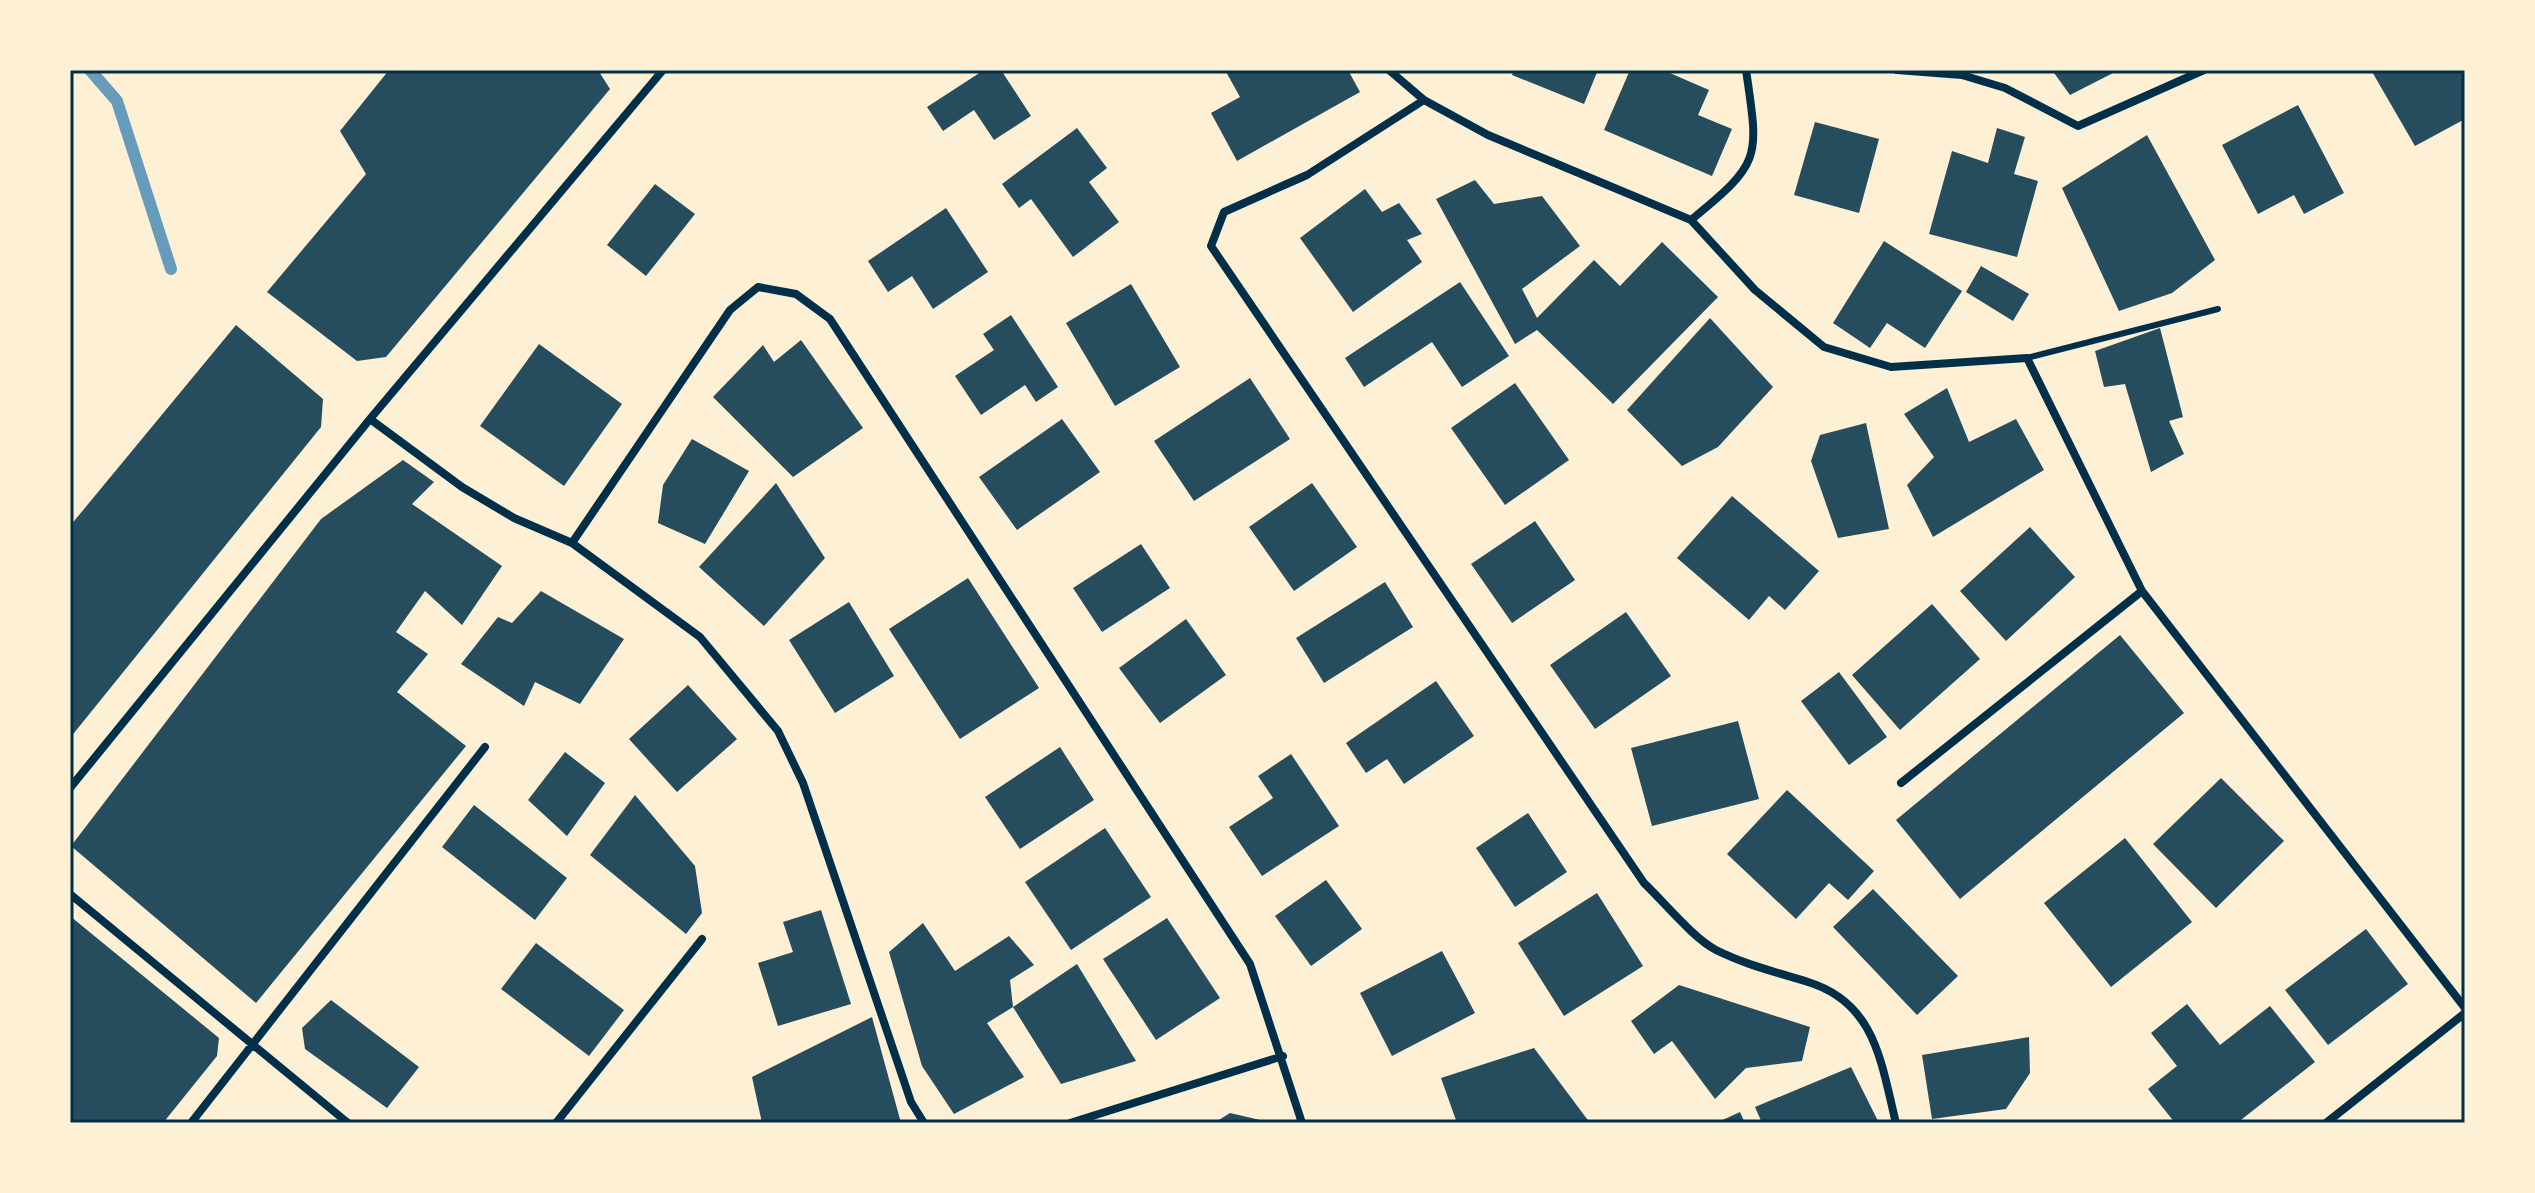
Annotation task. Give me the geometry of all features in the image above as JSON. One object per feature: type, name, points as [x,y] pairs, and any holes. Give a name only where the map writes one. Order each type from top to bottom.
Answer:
[{"type":"street","points":[[70,788],[370,419],[663,70]]},
{"type":"street","points":[[1389,70],[1424,100],[1488,135],[1691,220],[1755,290],[1824,347],[1891,367],[2027,358],[2142,591],[2465,1010],[2326,1123]]},
{"type":"street","points":[[1691,220],[1730,188],[1747,168],[1755,135],[1746,70]]},
{"type":"street","points":[[1897,70],[1976,79],[2005,88],[2078,126],[2204,70]]},
{"type":"street","points":[[1424,100],[1307,175],[1224,212],[1211,246],[1644,883],[1712,948],[1768,973],[1810,982],[1844,1000],[1863,1018],[1877,1048],[1896,1123]]},
{"type":"street","points":[[572,543],[730,310],[758,287],[796,294],[830,319],[1250,964],[1283,1056],[1302,1123]]},
{"type":"street","points":[[370,419],[462,487],[514,518],[572,543],[700,637],[778,731],[803,783],[911,1102],[924,1123]]},
{"type":"street","points":[[1901,783],[2142,591]]},
{"type":"street","points":[[191,1123],[485,747]]},
{"type":"street","points":[[70,894],[348,1123]]},
{"type":"street","points":[[556,1123],[702,939]]},
{"type":"street","points":[[1070,1123],[1283,1056]]},
{"type":"lane","points":[[2027,358],[2218,309]]},
{"type":"building","points":[[389,70],[598,70],[610,89],[386,357],[357,361],[267,292],[366,174],[340,131]]},
{"type":"building","points":[[984,70],[1001,70],[1031,116],[994,140],[974,110],[943,131],[927,107]]},
{"type":"building","points":[[1225,70],[1348,70],[1360,92],[1237,161],[1211,113],[1240,97]]},
{"type":"building","points":[[1514,70],[1598,70],[1584,104],[1512,75]]},
{"type":"building","points":[[1630,70],[1663,70],[1709,90],[1698,115],[1732,129],[1712,176],[1604,130]]},
{"type":"building","points":[[2052,70],[2119,70],[2070,95]]},
{"type":"building","points":[[2371,70],[2465,70],[2465,119],[2415,146]]},
{"type":"building","points":[[2298,105],[2344,193],[2304,214],[2294,195],[2258,214],[2222,145]]},
{"type":"building","points":[[1815,122],[1879,139],[1859,213],[1794,195]]},
{"type":"building","points":[[1077,128],[1107,168],[1089,182],[1119,222],[1073,257],[1031,199],[1019,208],[1002,184]]},
{"type":"building","points":[[1997,128],[2025,137],[2014,174],[2038,181],[2017,257],[1929,234],[1952,151],[1988,163]]},
{"type":"building","points":[[2147,135],[2215,260],[2172,293],[2119,311],[2062,188]]},
{"type":"building","points":[[1475,180],[1494,204],[1542,196],[1580,246],[1522,289],[1537,318],[1594,260],[1620,286],[1662,242],[1718,297],[1613,404],[1537,330],[1515,344],[1436,199]]},
{"type":"building","points":[[655,184],[695,214],[646,276],[607,245]]},
{"type":"building","points":[[1365,189],[1382,212],[1399,203],[1422,234],[1407,240],[1422,262],[1353,312],[1300,238]]},
{"type":"building","points":[[946,208],[988,272],[933,309],[912,276],[888,292],[868,261]]},
{"type":"building","points":[[1884,241],[1962,291],[1925,348],[1887,323],[1870,348],[1833,323]]},
{"type":"building","points":[[1981,266],[2029,294],[2013,321],[1966,292]]},
{"type":"building","points":[[1460,282],[1509,356],[1462,387],[1432,342],[1364,387],[1345,358]]},
{"type":"building","points":[[1131,284],[1180,367],[1115,406],[1066,323]]},
{"type":"building","points":[[1011,315],[1058,387],[1036,402],[1025,385],[981,415],[955,376],[994,350],[983,334]]},
{"type":"building","points":[[1710,318],[1773,387],[1718,447],[1682,466],[1627,410]]},
{"type":"building","points":[[236,325],[323,399],[321,427],[70,738],[70,526]]},
{"type":"building","points":[[2160,328],[2183,417],[2169,421],[2184,454],[2151,472],[2125,384],[2104,387],[2095,351]]},
{"type":"building","points":[[801,340],[863,428],[793,477],[713,397],[763,345],[774,362]]},
{"type":"building","points":[[539,344],[622,404],[564,486],[480,426]]},
{"type":"building","points":[[1250,378],[1290,439],[1194,501],[1154,441]]},
{"type":"building","points":[[1515,383],[1569,460],[1505,505],[1451,428]]},
{"type":"building","points":[[1947,388],[1969,442],[2016,419],[2044,470],[1933,537],[1907,485],[1934,457],[1904,414]]},
{"type":"building","points":[[1062,419],[1100,472],[1017,530],[979,477]]},
{"type":"building","points":[[1866,423],[1889,529],[1838,538],[1811,461],[1820,435]]},
{"type":"building","points":[[692,439],[749,471],[705,544],[658,523],[663,485]]},
{"type":"building","points":[[403,460],[434,482],[412,504],[502,566],[462,625],[425,591],[396,632],[428,654],[397,692],[466,746],[256,1003],[71,846],[321,519]]},
{"type":"building","points":[[776,483],[825,558],[764,626],[699,567]]},
{"type":"building","points":[[1312,483],[1357,547],[1294,591],[1249,527]]},
{"type":"building","points":[[1732,496],[1819,571],[1785,610],[1769,596],[1749,620],[1677,558]]},
{"type":"building","points":[[1535,521],[1575,580],[1512,623],[1471,564]]},
{"type":"building","points":[[2030,527],[2075,577],[2006,641],[1960,591]]},
{"type":"building","points":[[1141,544],[1170,588],[1102,632],[1073,588]]},
{"type":"building","points":[[968,578],[1039,688],[960,739],[889,629]]},
{"type":"building","points":[[1385,582],[1413,627],[1324,683],[1296,638]]},
{"type":"building","points":[[541,591],[624,639],[580,704],[535,682],[524,706],[461,664],[498,617],[512,623]]},
{"type":"building","points":[[849,602],[894,676],[835,713],[789,640]]},
{"type":"building","points":[[1932,604],[1980,659],[1900,730],[1852,675]]},
{"type":"building","points":[[1626,612],[1671,676],[1595,729],[1550,665]]},
{"type":"building","points":[[1186,619],[1226,675],[1160,723],[1119,668]]},
{"type":"building","points":[[2120,635],[2184,713],[1960,899],[1896,820]]},
{"type":"building","points":[[1839,672],[1887,737],[1849,765],[1801,701]]},
{"type":"building","points":[[1436,681],[1474,736],[1404,784],[1387,759],[1366,773],[1346,743]]},
{"type":"building","points":[[688,685],[737,739],[677,792],[629,739]]},
{"type":"building","points":[[1738,721],[1759,799],[1652,826],[1631,748]]},
{"type":"building","points":[[1060,747],[1094,800],[1020,849],[985,797]]},
{"type":"building","points":[[565,752],[605,783],[567,836],[528,800]]},
{"type":"building","points":[[1291,754],[1339,826],[1262,876],[1229,827],[1273,798],[1258,776]]},
{"type":"building","points":[[2221,778],[2284,841],[2216,908],[2153,844]]},
{"type":"building","points":[[1787,790],[1874,871],[1848,900],[1829,883],[1796,919],[1727,854]]},
{"type":"building","points":[[635,795],[695,866],[702,913],[686,934],[590,855]]},
{"type":"building","points":[[474,805],[567,878],[535,920],[442,847]]},
{"type":"building","points":[[1528,813],[1567,872],[1515,907],[1476,848]]},
{"type":"building","points":[[1105,828],[1151,897],[1071,950],[1025,882]]},
{"type":"building","points":[[2125,838],[2192,922],[2111,987],[2044,903]]},
{"type":"building","points":[[1326,880],[1362,929],[1311,966],[1275,916]]},
{"type":"building","points":[[1873,889],[1958,976],[1917,1015],[1833,927]]},
{"type":"building","points":[[1597,893],[1643,966],[1564,1016],[1518,943]]},
{"type":"building","points":[[821,910],[851,1004],[778,1026],[758,963],[793,952],[783,922]]},
{"type":"building","points":[[70,916],[219,1038],[217,1056],[163,1123],[70,1123]]},
{"type":"building","points":[[1167,918],[1220,998],[1156,1040],[1103,959]]},
{"type":"building","points":[[923,923],[955,971],[1009,936],[1034,965],[1010,980],[1013,1007],[987,1023],[1024,1077],[954,1114],[922,1066],[889,952]]},
{"type":"building","points":[[2366,929],[2408,984],[2328,1045],[2285,990]]},
{"type":"building","points":[[536,943],[624,1010],[589,1056],[501,989]]},
{"type":"building","points":[[1442,951],[1475,1013],[1392,1056],[1360,993]]},
{"type":"building","points":[[1077,964],[1136,1061],[1061,1084],[1013,1007]]},
{"type":"building","points":[[1679,985],[1810,1027],[1802,1061],[1746,1068],[1715,1099],[1672,1041],[1654,1054],[1631,1021]]},
{"type":"building","points":[[331,1000],[419,1067],[387,1108],[305,1049],[302,1028]]},
{"type":"building","points":[[2187,1004],[2220,1045],[2270,1006],[2315,1062],[2237,1123],[2175,1123],[2148,1089],[2177,1066],[2151,1033]]},
{"type":"building","points":[[872,1017],[901,1123],[762,1123],[752,1077]]},
{"type":"building","points":[[2029,1037],[2030,1073],[2006,1109],[1932,1119],[1922,1055]]},
{"type":"building","points":[[1534,1048],[1590,1123],[1457,1123],[1441,1078]]},
{"type":"building","points":[[1851,1067],[1879,1123],[1762,1123],[1755,1107]]},
{"type":"building","points":[[1740,1112],[1745,1123],[1716,1123]]},
{"type":"building","points":[[1230,1113],[1269,1122],[1214,1123]]},
{"type":"waterway","points":[[90,70],[117,101],[171,269]]}]
